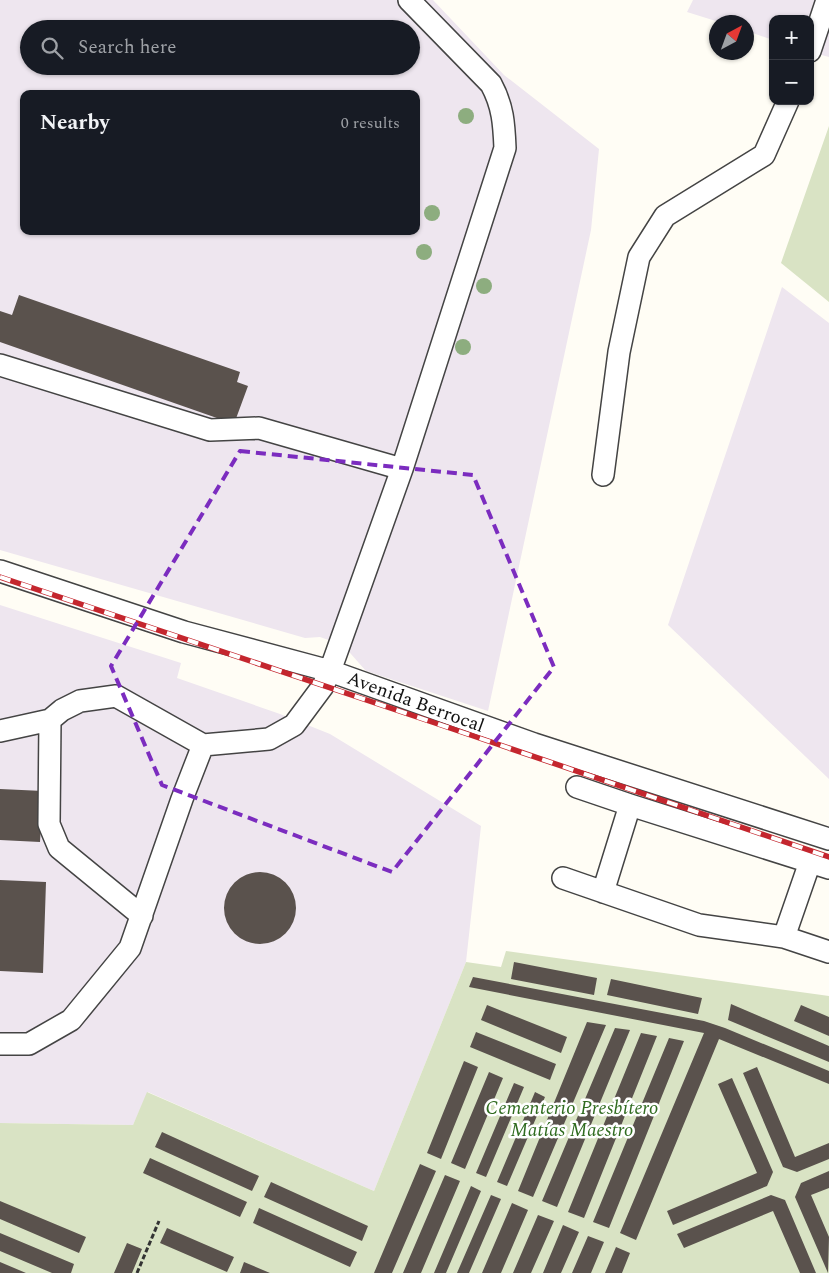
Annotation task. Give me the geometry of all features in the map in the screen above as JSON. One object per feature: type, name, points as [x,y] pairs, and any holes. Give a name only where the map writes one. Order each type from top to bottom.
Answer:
[{"type":"street","points":[[0,731],[50,720],[62,710],[80,701],[116,696],[204,744],[269,738],[294,725],[323,686],[402,469],[505,148],[499,100],[491,84],[409,0]]},
{"type":"street","points":[[814,39],[827,0]]},
{"type":"street","points":[[603,474],[619,352],[639,257],[665,216],[764,155],[786,105]]},
{"type":"street","points":[[0,365],[210,430],[259,428],[402,469]]},
{"type":"street","name":"Avenida Berrocal","points":[[0,571],[184,632],[330,670],[534,744],[829,839]]},
{"type":"street","points":[[50,720],[49,824],[59,848],[142,916]]},
{"type":"street","points":[[0,1044],[29,1044],[71,1020],[130,948],[182,799],[204,744]]},
{"type":"street","points":[[577,787],[820,865],[784,937]]},
{"type":"street","points":[[603,892],[630,805]]},
{"type":"street","points":[[563,878],[699,925],[784,937],[829,952]]},
{"type":"path","points":[[137,1273],[159,1222]]},
{"type":"highlighted area","points":[[240,451],[473,475],[554,667],[392,872],[162,785],[111,666]]},
{"type":"shaded area","points":[[0,0],[433,0],[504,75],[599,149],[591,230],[488,711],[366,671],[343,645],[320,637],[305,638],[0,550]]},
{"type":"shaded area","points":[[693,0],[829,0],[829,57],[814,53],[814,15],[769,15],[769,39],[754,33],[754,15],[709,15],[709,19],[687,12]]},
{"type":"shaded area","points":[[782,287],[829,323],[829,779],[668,625]]},
{"type":"shaded area","points":[[0,605],[181,663],[177,678],[280,714],[330,734],[481,826],[466,962],[374,1191],[148,1092],[133,1125],[0,1123]]},
{"type":"green space","points":[[829,126],[829,302],[781,263]]},
{"type":"green space","name":"Cementerio Presbítero Matías Maestro","points":[[506,951],[829,996],[829,1273],[0,1273],[0,1123],[133,1125],[147,1092],[374,1191],[466,962],[501,967]]},
{"type":"building","points":[[19,295],[240,372],[237,382],[248,386],[234,424],[0,342],[0,311],[12,315]]},
{"type":"building","points":[[0,789],[43,791],[40,842],[0,840]]},
{"type":"building","points":[[260,872],[280,878],[290,888],[296,908],[290,928],[280,938],[260,944],[240,938],[230,928],[224,908],[230,888],[240,878]]},
{"type":"building","points":[[0,880],[46,882],[43,973],[0,971]]},
{"type":"building","points":[[514,962],[597,978],[594,995],[511,979]]},
{"type":"building","points":[[473,977],[704,1021],[829,1071],[829,1084],[719,1039],[636,1240],[620,1233],[704,1033],[469,987]]},
{"type":"building","points":[[611,979],[702,998],[698,1014],[607,995]]},
{"type":"building","points":[[731,1004],[829,1046],[829,1062],[728,1020]]},
{"type":"building","points":[[487,1005],[567,1037],[561,1053],[481,1020]]},
{"type":"building","points":[[801,1005],[829,1017],[829,1036],[794,1021]]},
{"type":"building","points":[[587,1022],[606,1025],[533,1197],[518,1191]]},
{"type":"building","points":[[615,1028],[630,1030],[557,1207],[542,1201]]},
{"type":"building","points":[[476,1032],[556,1064],[550,1080],[470,1047]]},
{"type":"building","points":[[641,1033],[657,1036],[584,1218],[568,1212]]},
{"type":"building","points":[[669,1038],[684,1041],[609,1228],[593,1222]]},
{"type":"building","points":[[464,1061],[478,1067],[441,1159],[427,1153]]},
{"type":"building","points":[[757,1067],[795,1157],[829,1143],[829,1159],[797,1172],[783,1167],[743,1073]]},
{"type":"building","points":[[489,1072],[503,1078],[465,1169],[451,1163]]},
{"type":"building","points":[[732,1078],[773,1172],[767,1186],[673,1225],[667,1211],[757,1173],[718,1084]]},
{"type":"building","points":[[514,1083],[524,1087],[486,1177],[476,1173]]},
{"type":"building","points":[[535,1092],[545,1097],[507,1186],[497,1182]]},
{"type":"building","points":[[162,1132],[259,1176],[252,1191],[155,1147]]},
{"type":"building","points":[[150,1158],[247,1202],[240,1217],[143,1173]]},
{"type":"building","points":[[420,1164],[436,1171],[392,1273],[374,1273]]},
{"type":"building","points":[[829,1171],[829,1188],[811,1195],[829,1237],[828,1273],[795,1197],[801,1183]]},
{"type":"building","points":[[445,1175],[460,1181],[421,1273],[403,1273]]},
{"type":"building","points":[[271,1182],[368,1226],[362,1241],[264,1197]]},
{"type":"building","points":[[471,1186],[481,1191],[446,1273],[434,1273]]},
{"type":"building","points":[[491,1195],[501,1199],[469,1273],[457,1273]]},
{"type":"building","points":[[771,1195],[785,1200],[816,1273],[800,1273],[773,1211],[684,1248],[677,1234]]},
{"type":"building","points":[[0,1201],[86,1237],[79,1253],[0,1219]]},
{"type":"building","points":[[512,1203],[528,1210],[501,1273],[482,1273]]},
{"type":"building","points":[[259,1208],[357,1252],[350,1267],[253,1223]]},
{"type":"building","points":[[538,1215],[554,1221],[531,1273],[513,1273]]},
{"type":"building","points":[[563,1225],[579,1232],[561,1273],[543,1273]]},
{"type":"building","points":[[167,1228],[234,1257],[227,1272],[160,1243]]},
{"type":"building","points":[[0,1233],[74,1264],[71,1273],[52,1273],[0,1251]]},
{"type":"building","points":[[588,1236],[604,1242],[591,1273],[572,1273]]},
{"type":"building","points":[[127,1243],[142,1249],[132,1273],[114,1273]]},
{"type":"building","points":[[616,1247],[630,1253],[622,1273],[605,1273]]},
{"type":"building","points":[[0,1262],[26,1273],[0,1273]]},
{"type":"building","points":[[244,1262],[270,1273],[240,1273]]},
{"type":"railway","points":[[0,577],[829,857]]}]
